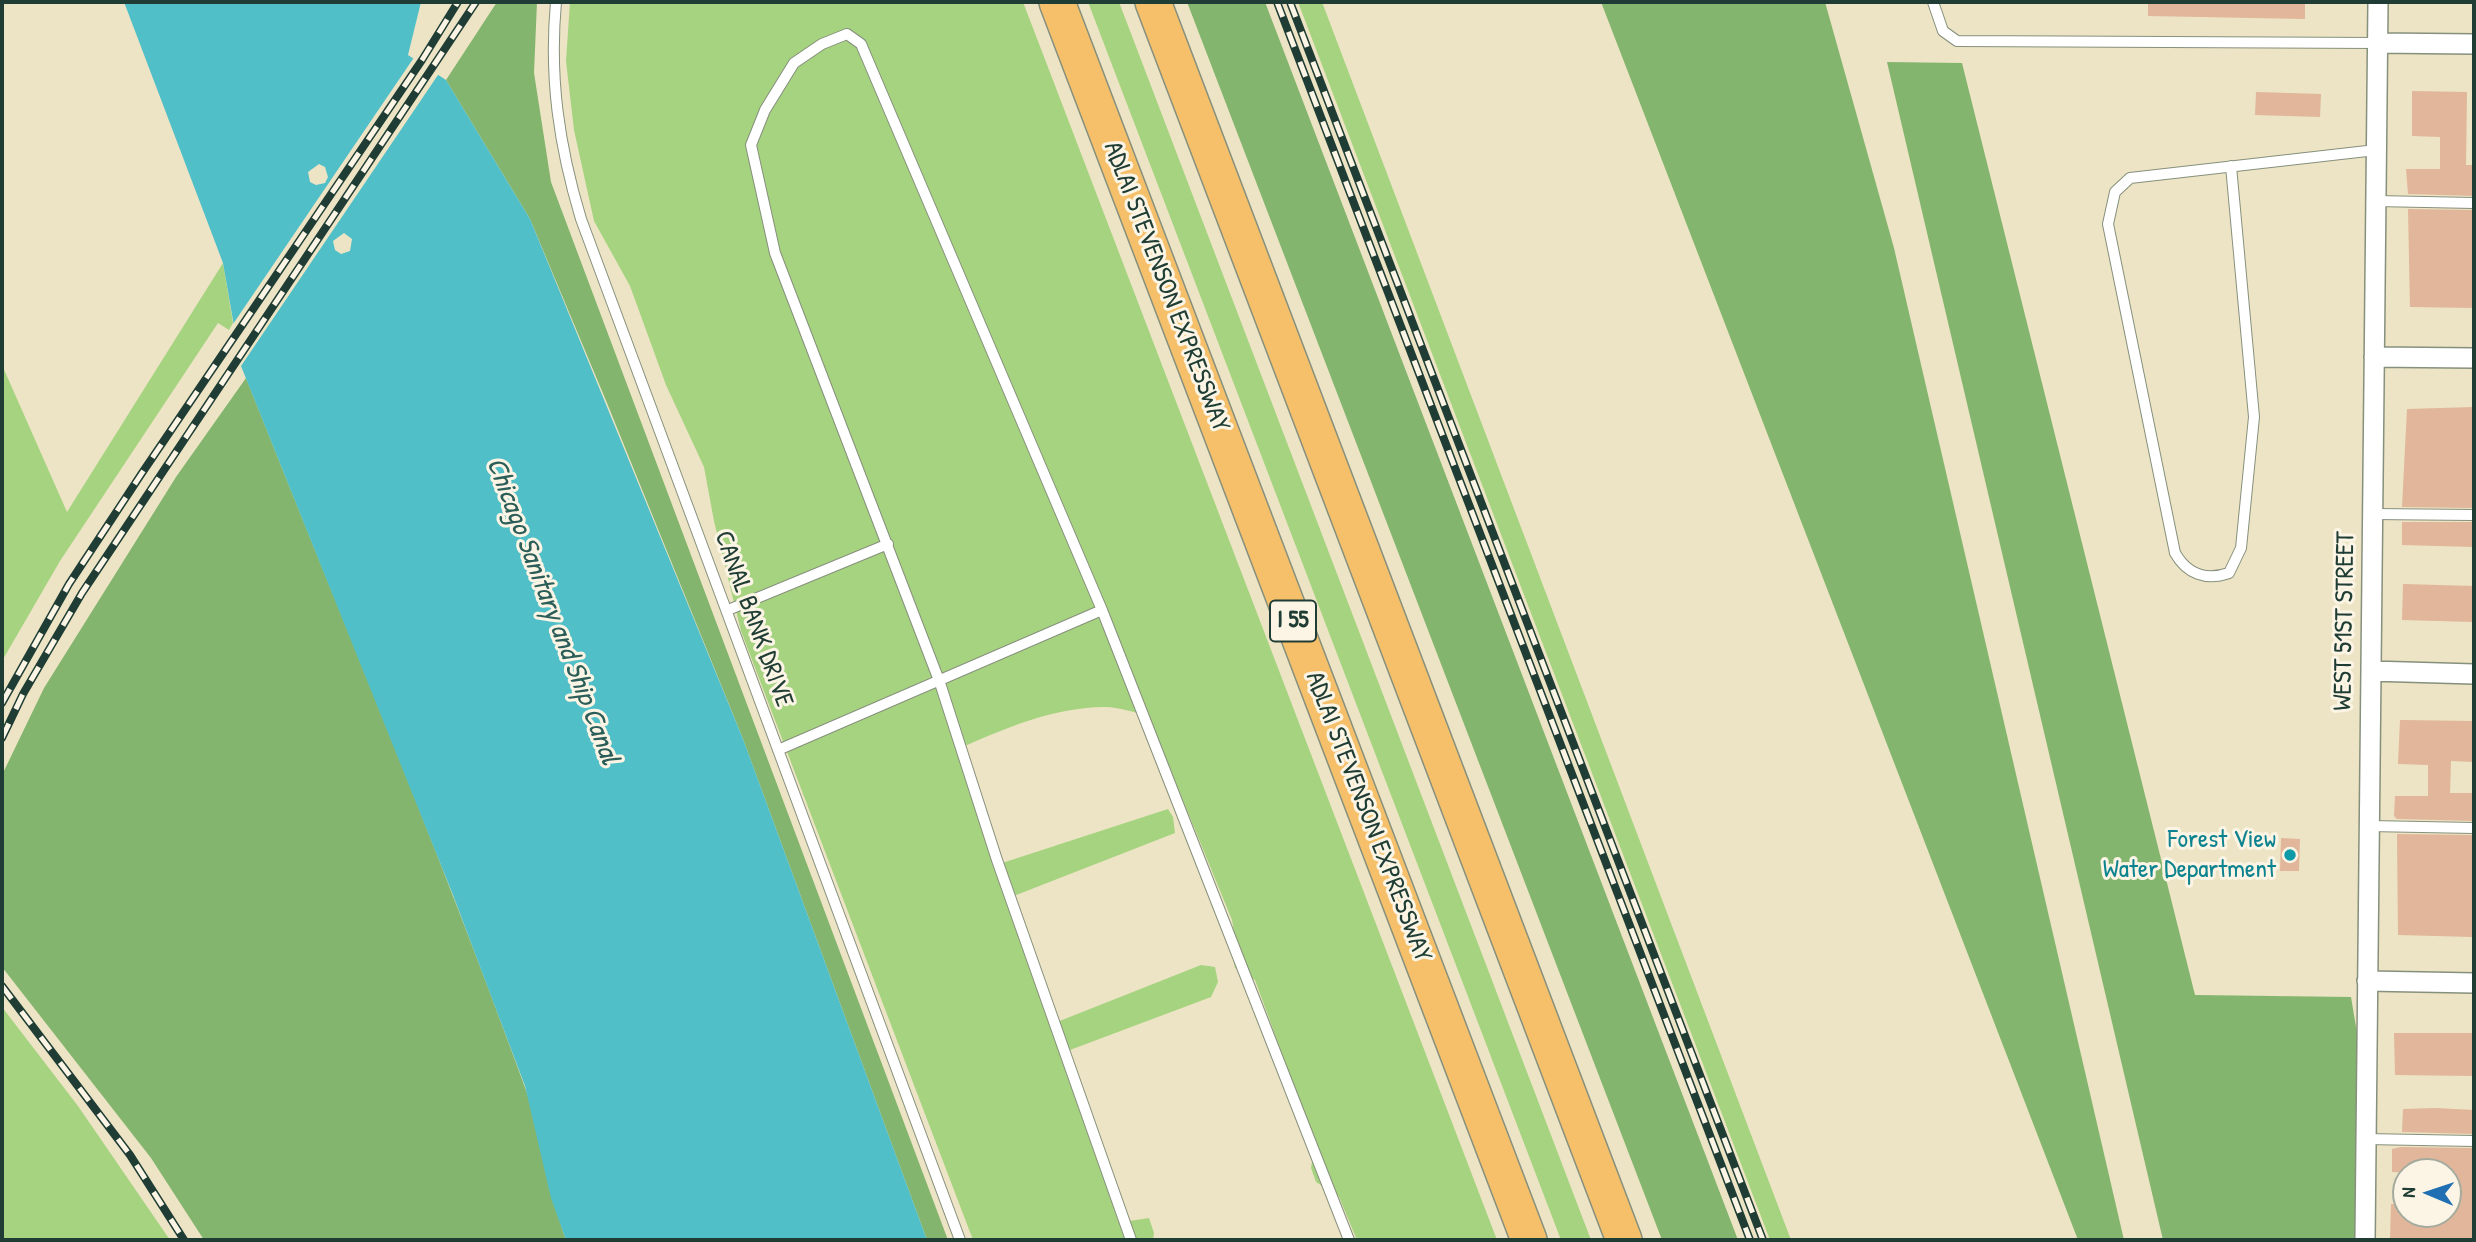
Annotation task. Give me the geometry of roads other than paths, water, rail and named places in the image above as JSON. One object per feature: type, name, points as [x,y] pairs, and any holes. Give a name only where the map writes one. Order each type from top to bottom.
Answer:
[{"type":"highway","name":"ADLAI STEVENSON EXPRESSWAY","points":[[1057,2],[1529,1240]]},
{"type":"highway","points":[[1153,2],[1624,1240]]},
{"type":"street","name":"WEST 51ST STREET","points":[[2364,1240],[2378,2]]},
{"type":"street","points":[[2378,43],[2474,44]]},
{"type":"street","points":[[2374,357],[2474,358]]},
{"type":"street","points":[[2371,671],[2474,674]]},
{"type":"street","points":[[2367,981],[2474,983]]},
{"type":"lane","name":"CANAL BANK DRIVE","points":[[556,2],[553,76],[557,122],[581,219],[960,1240]]},
{"type":"lane","points":[[1933,2],[1943,31],[1957,41],[2378,43]]},
{"type":"lane","points":[[1131,1240],[997,860],[940,683],[775,253],[751,145],[765,110],[794,63],[822,44],[847,34],[861,44],[1102,610],[1349,1240]]},
{"type":"lane","points":[[2231,166],[2254,417],[2241,548],[2229,573],[2216,577],[2191,571],[2182,565],[2175,553],[2108,224],[2115,192],[2130,178],[2231,166],[2376,150]]},
{"type":"lane","points":[[2376,201],[2474,202]]},
{"type":"lane","points":[[2372,514],[2474,515]]},
{"type":"lane","points":[[728,610],[888,544]]},
{"type":"lane","points":[[778,750],[940,683],[1102,610]]},
{"type":"lane","points":[[2369,826],[2474,828]]},
{"type":"lane","points":[[2366,1139],[2474,1141]]},
{"type":"water","name":"Chicago Sanitary and Ship Canal","points":[[124,2],[421,2],[408,55],[446,80],[530,219],[743,739],[927,1240],[566,1240],[551,1198],[525,1086],[453,895],[241,366],[223,263]],"holes":[[[319,164],[325,167],[328,177],[325,183],[316,185],[310,182],[308,172]],[[335,200],[340,216],[331,225],[316,219],[317,202]],[[344,233],[352,239],[350,251],[341,254],[335,250],[333,241]]]},
{"type":"railway","points":[[2,703],[69,584],[422,60],[458,2]]},
{"type":"railway","points":[[2,738],[23,694],[82,593],[476,2]]},
{"type":"railway","points":[[1277,2],[1750,1240]]},
{"type":"railway","points":[[1290,2],[1763,1240]]},
{"type":"railway","points":[[2,986],[130,1155],[184,1240]]},
{"type":"place","name":"Forest View Water Department","points":[[2290,855]]}]
